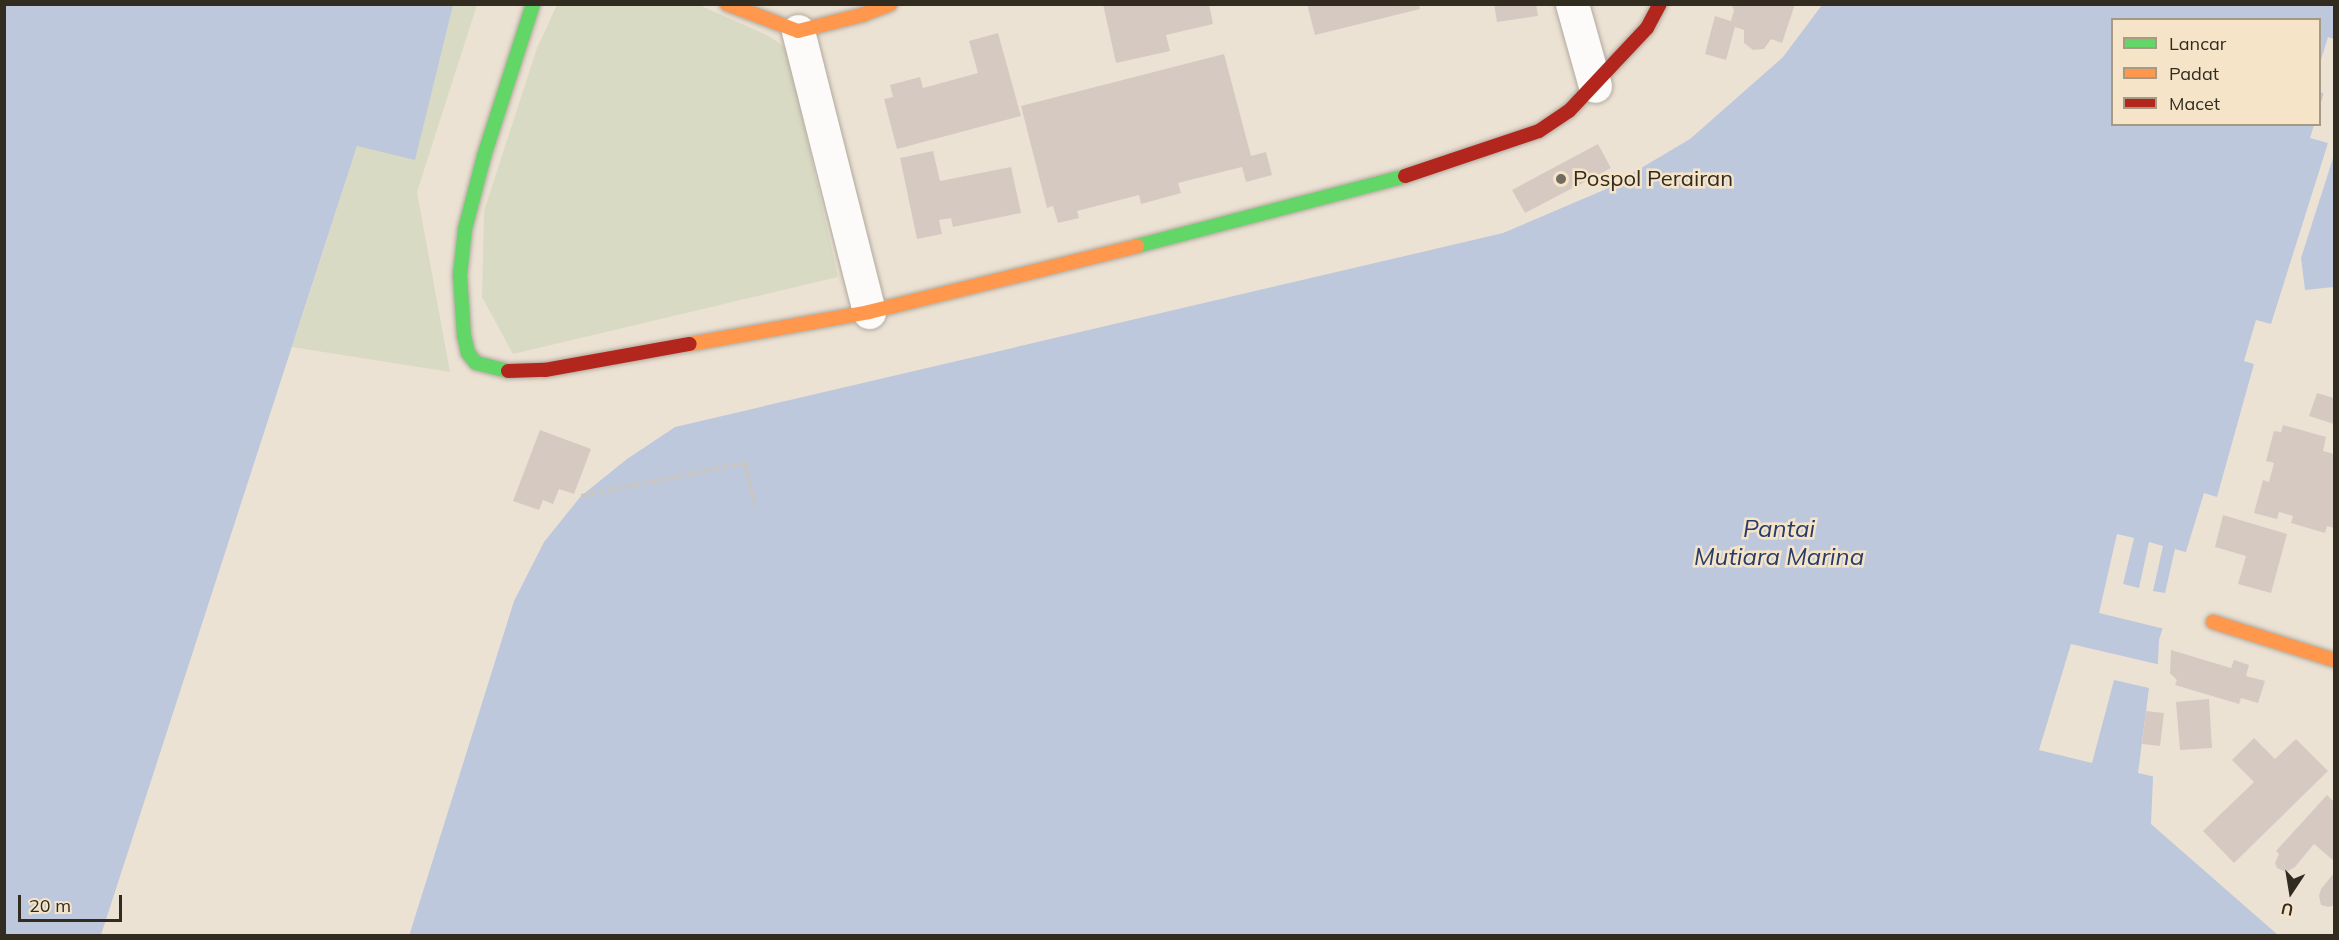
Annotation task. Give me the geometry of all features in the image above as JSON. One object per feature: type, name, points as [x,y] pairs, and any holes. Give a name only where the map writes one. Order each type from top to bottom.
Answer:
[{"type":"street","points":[[533,4],[484,156],[465,229],[460,275],[464,336],[468,353],[476,363],[508,371],[545,370],[869,312],[1185,235],[1432,169],[1539,132],[1569,111],[1595,86],[1647,28],[1660,4]]},
{"type":"street","points":[[727,4],[798,31],[862,15],[890,4]]},
{"type":"street","points":[[1572,4],[1595,86]]},
{"type":"street","points":[[798,31],[869,312]]},
{"type":"street","points":[[2213,622],[2334,660]]},
{"type":"path","points":[[581,496],[745,463],[756,509]]},
{"type":"green space","points":[[365,5],[477,5],[417,192],[450,372],[292,347],[357,146]]},
{"type":"green space","points":[[557,5],[699,5],[769,36],[787,49],[838,277],[513,354],[482,297],[484,211],[537,48]]},
{"type":"water","points":[[5,4],[453,5],[415,160],[357,146],[101,935],[5,935]]},
{"type":"water","name":"Pantai Mutiara Marina","points":[[1822,5],[2334,5],[2334,57],[2321,102],[2321,18],[2111,18],[2111,126],[2314,126],[2310,138],[2328,143],[2271,324],[2256,320],[2244,361],[2254,364],[2217,497],[2204,493],[2159,640],[2151,824],[2278,935],[409,936],[514,601],[544,542],[581,496],[627,459],[675,427],[1503,233],[1604,190],[1690,139],[1783,57]]},
{"type":"water","points":[[2334,155],[2334,287],[2305,290],[2301,258]]},
{"type":"pier","points":[[2328,37],[2334,39],[2334,67],[2326,94],[2321,92],[2321,60]]},
{"type":"pier","points":[[2117,534],[2134,538],[2123,584],[2139,588],[2149,542],[2163,546],[2153,591],[2165,593],[2175,549],[2189,553],[2165,629],[2099,613]]},
{"type":"pier","points":[[2071,644],[2161,665],[2156,777],[2138,773],[2149,688],[2114,680],[2092,763],[2039,750]]},
{"type":"building","points":[[1103,4],[1209,4],[1213,24],[1166,35],[1170,51],[1116,63]]},
{"type":"building","points":[[1307,4],[1419,4],[1420,9],[1315,35]]},
{"type":"building","points":[[1494,4],[1536,4],[1538,16],[1497,22]]},
{"type":"building","points":[[1731,4],[1795,4],[1782,43],[1771,39],[1764,49],[1753,50],[1744,43],[1744,30],[1735,27],[1726,60],[1705,54],[1715,16],[1731,21],[1734,10]]},
{"type":"building","points":[[998,33],[1021,116],[897,149],[884,99],[893,97],[890,85],[920,77],[923,88],[978,73],[969,41]]},
{"type":"building","points":[[1224,54],[1251,156],[1266,152],[1272,175],[1246,182],[1242,167],[1178,183],[1181,193],[1141,204],[1139,195],[1077,211],[1079,218],[1058,223],[1053,206],[1047,208],[1021,106]]},
{"type":"building","name":"Pospol Perairan","points":[[1598,144],[1611,168],[1525,213],[1512,190]]},
{"type":"building","points":[[933,151],[940,181],[1011,167],[1021,213],[953,227],[951,218],[939,220],[942,234],[917,239],[900,158]]},
{"type":"building","points":[[2317,393],[2334,398],[2334,424],[2309,416]]},
{"type":"building","points":[[2283,425],[2326,437],[2323,451],[2334,454],[2334,528],[2327,526],[2325,533],[2291,523],[2293,516],[2279,512],[2277,519],[2254,513],[2263,480],[2269,482],[2274,463],[2266,461],[2274,431],[2281,432]]},
{"type":"building","points":[[540,430],[591,449],[574,494],[559,489],[553,504],[543,500],[539,510],[513,501]]},
{"type":"building","points":[[2223,515],[2287,534],[2271,593],[2238,584],[2246,556],[2215,547]]},
{"type":"building","points":[[2171,650],[2231,668],[2234,660],[2249,665],[2246,676],[2265,681],[2258,703],[2241,698],[2239,704],[2175,685],[2177,680],[2170,673]]},
{"type":"building","points":[[2209,699],[2212,748],[2180,750],[2176,702]]},
{"type":"building","points":[[2146,711],[2164,713],[2160,746],[2142,744]]},
{"type":"building","points":[[2254,738],[2275,759],[2296,739],[2328,771],[2234,863],[2203,831],[2254,782],[2232,760]]},
{"type":"building","points":[[2327,795],[2334,802],[2334,861],[2314,844],[2295,867],[2286,872],[2277,868],[2275,863],[2279,854],[2276,851]]},
{"type":"building","points":[[2334,873],[2334,905],[2329,907],[2321,905],[2319,896],[2321,889]]},
{"type":"traffic: fast","points":[[508,371],[476,363],[468,353],[464,336],[460,275],[465,229],[484,156],[533,4]]},
{"type":"traffic: fast","points":[[1137,246],[1405,176]]},
{"type":"traffic: slow","points":[[727,4],[798,31],[862,15],[890,4]]},
{"type":"traffic: slow","points":[[690,344],[869,312],[1137,246]]},
{"type":"traffic: slow","points":[[2213,622],[2334,660]]},
{"type":"traffic: jam","points":[[1405,176],[1539,131],[1569,111],[1647,28],[1660,4]]},
{"type":"traffic: jam","points":[[508,371],[545,370],[690,344]]},
{"type":"place","name":"Pospol Perairan","points":[[1561,179]]}]
